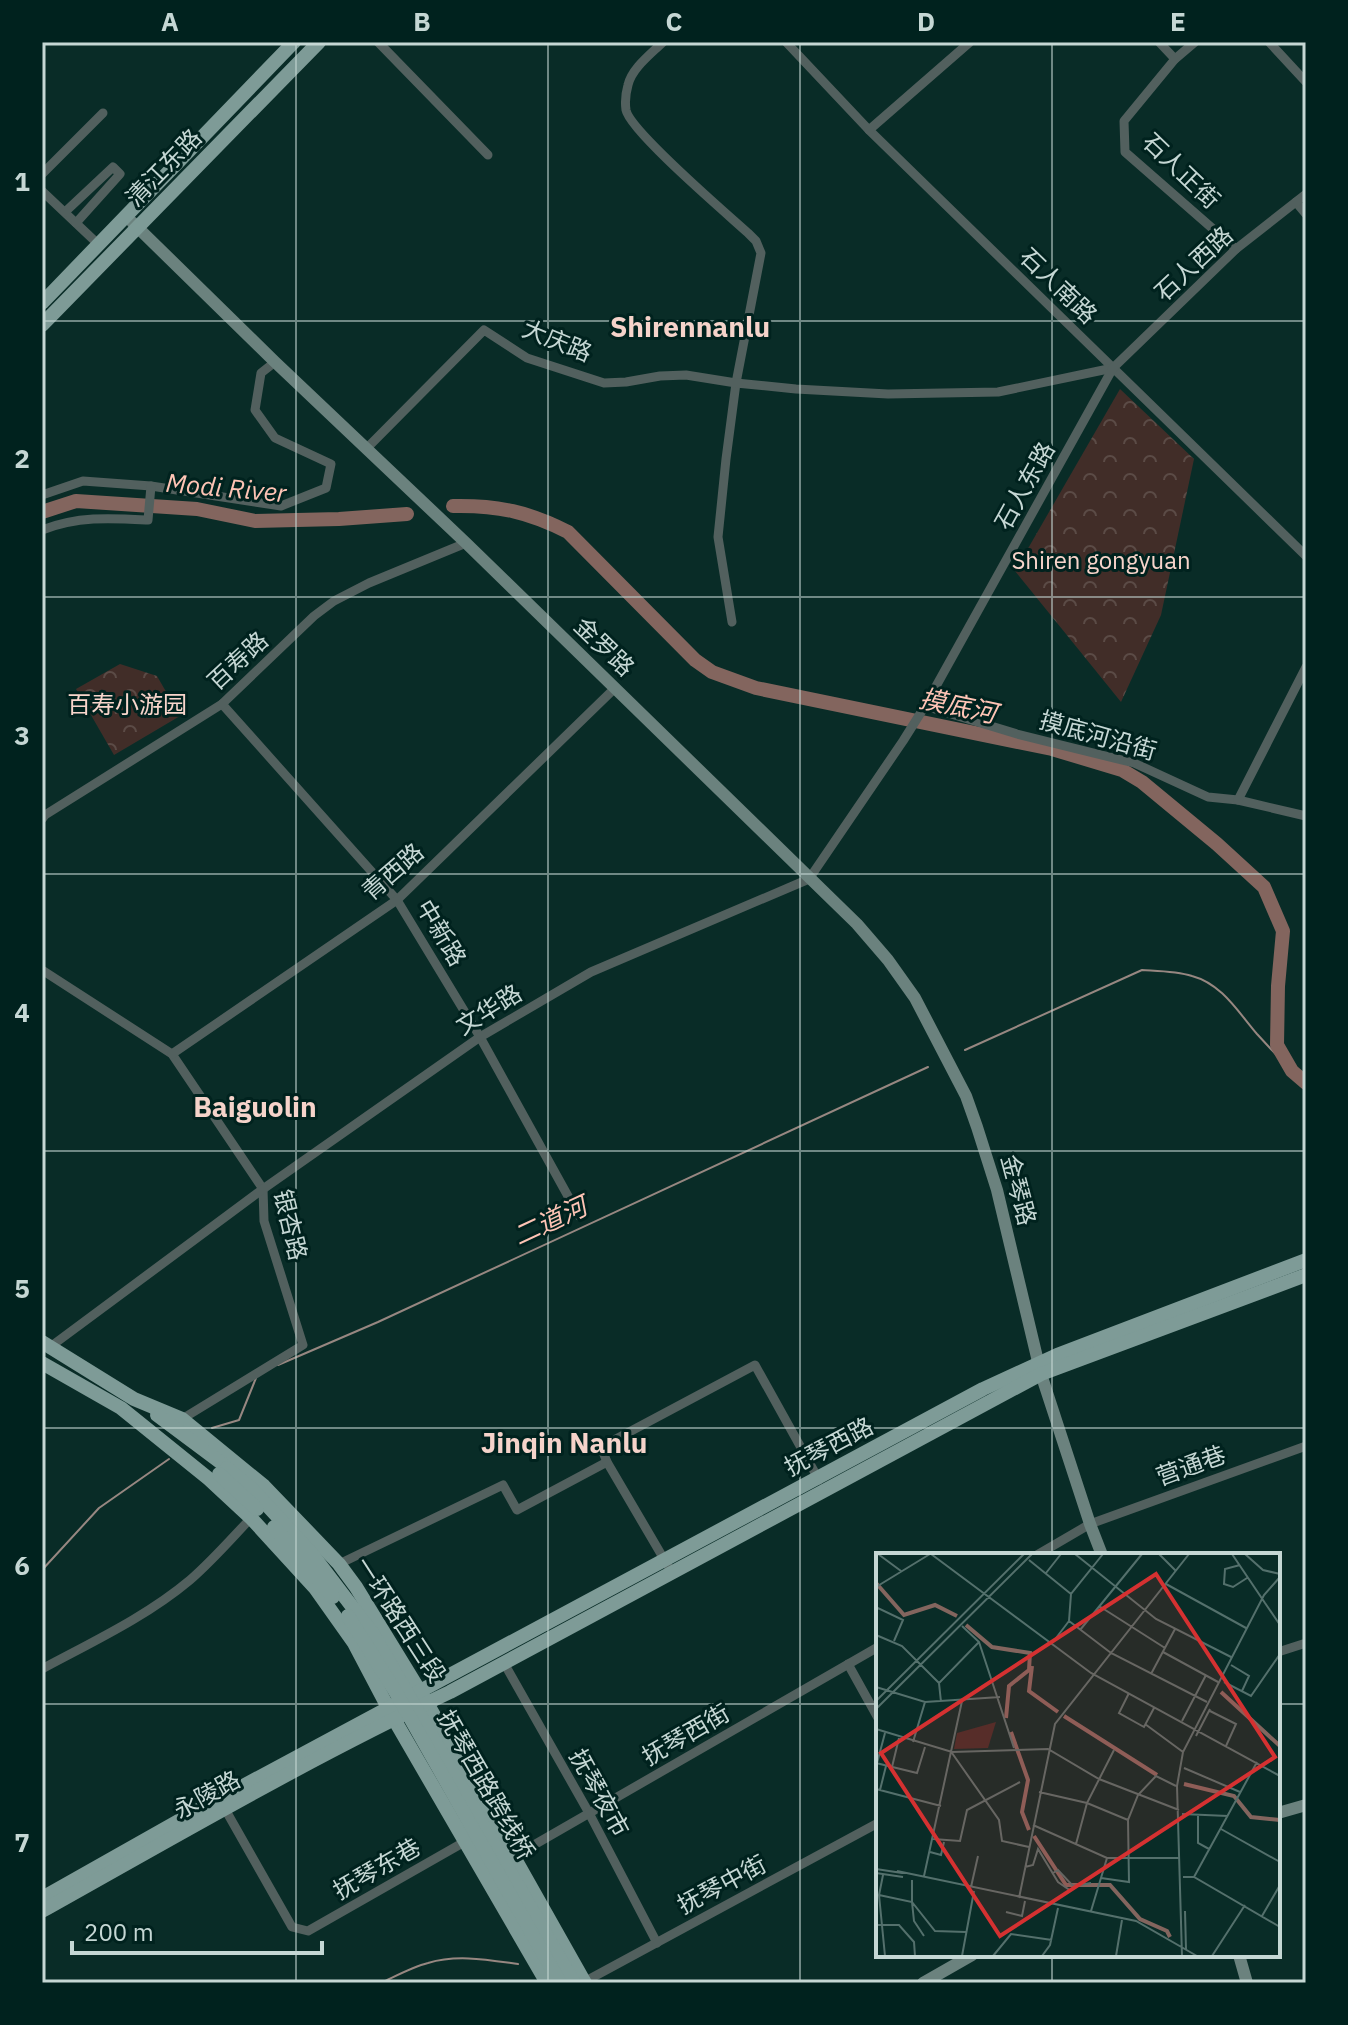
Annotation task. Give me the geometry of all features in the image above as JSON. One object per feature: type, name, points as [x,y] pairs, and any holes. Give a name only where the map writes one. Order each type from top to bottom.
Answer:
[{"type":"main road","name":"清江东路","points":[[42,303],[294,42]]},
{"type":"main road","name":"清江东路","points":[[42,325],[319,42]]},
{"type":"main road","name":"抚琴西路","points":[[423,1697],[504,1663],[1039,1369],[1155,1317],[1306,1260]]},
{"type":"main road","name":"抚琴西路","points":[[391,1713],[820,1481],[983,1389],[1306,1275]]},
{"type":"main road","name":"一环路西三段","points":[[46,1344],[134,1399],[182,1419],[264,1486],[339,1564],[423,1697],[585,1983]]},
{"type":"main road","points":[[42,1363],[223,1471]]},
{"type":"main road","points":[[134,1399],[176,1427],[223,1471]]},
{"type":"main road","points":[[121,1408],[209,1479],[251,1518],[315,1588],[354,1643],[547,1983]]},
{"type":"main road","name":"抚琴西路跨线桥","points":[[223,1471],[317,1576],[357,1628],[560,1983]]},
{"type":"main road","name":"抚琴西路跨线桥","points":[[223,1471],[251,1488],[312,1554],[373,1634],[574,1983]]},
{"type":"main road","name":"永陵路","points":[[42,1911],[391,1713]]},
{"type":"main road","name":"永陵路","points":[[42,1898],[189,1815],[391,1713]]},
{"type":"street","points":[[378,42],[488,155]]},
{"type":"street","points":[[663,42],[634,72],[628,83],[626,111],[649,141],[756,241],[761,253],[736,383],[718,537],[732,622]]},
{"type":"street","name":"石人南路","points":[[786,42],[869,130],[1306,556]]},
{"type":"street","points":[[869,130],[970,42]]},
{"type":"street","points":[[1159,42],[1175,59]]},
{"type":"street","name":"石人正街","points":[[1195,42],[1175,59],[1124,121],[1125,152],[1236,249]]},
{"type":"street","points":[[1269,42],[1306,82]]},
{"type":"street","points":[[42,174],[103,113]]},
{"type":"street","points":[[65,212],[113,167],[120,174],[76,223]]},
{"type":"street","points":[[42,191],[98,244]]},
{"type":"street","name":"石人西路","points":[[1113,368],[1236,249],[1306,194]]},
{"type":"street","points":[[1296,202],[1306,214]]},
{"type":"street","points":[[126,216],[367,448]]},
{"type":"street","name":"大庆路","points":[[367,448],[484,330],[527,358],[604,383],[686,375],[796,389],[888,394],[998,392],[1113,368]]},
{"type":"street","points":[[42,495],[83,481],[281,506],[326,488],[331,464],[275,438],[255,410],[261,373],[275,362]]},
{"type":"street","name":"石人东路","points":[[925,706],[1113,368]]},
{"type":"street","name":"金罗路","points":[[367,448],[809,879]]},
{"type":"street","points":[[42,530],[61,522],[97,518],[148,520],[151,491]]},
{"type":"street","name":"百寿路","points":[[43,815],[222,704],[314,616],[334,601],[466,543]]},
{"type":"street","points":[[1238,800],[1306,667]]},
{"type":"street","name":"青西路","points":[[172,1054],[397,900],[615,688]]},
{"type":"street","name":"中新路","points":[[222,704],[397,900],[480,1037],[579,1216]]},
{"type":"street","points":[[809,879],[925,706]]},
{"type":"street","name":"摸底河沿街","points":[[925,706],[1017,734],[1134,763],[1208,797],[1238,800],[1306,816]]},
{"type":"street","name":"文华路","points":[[46,1344],[480,1037],[591,972],[809,879]]},
{"type":"street","name":"金琴路","points":[[809,879],[857,924],[888,960],[915,998],[966,1096],[997,1190],[1039,1369],[1101,1553]]},
{"type":"street","name":"银杏路","points":[[42,970],[172,1054],[263,1189],[264,1221],[303,1345],[182,1419]]},
{"type":"street","points":[[666,1563],[601,1447],[755,1365],[820,1481]]},
{"type":"street","name":"营通巷","points":[[1090,1524],[1306,1446]]},
{"type":"street","points":[[339,1564],[503,1485],[517,1510],[607,1462]]},
{"type":"street","points":[[42,1669],[139,1616],[170,1595],[190,1580],[251,1518]]},
{"type":"street","points":[[1040,1553],[1090,1524]]},
{"type":"street","points":[[1280,1651],[1306,1643]]},
{"type":"street","name":"抚琴西街","points":[[513,1857],[876,1648]]},
{"type":"street","name":"抚琴夜市","points":[[504,1663],[589,1813],[657,1943]]},
{"type":"street","points":[[848,1664],[876,1714]]},
{"type":"street","points":[[1280,1812],[1306,1805]]},
{"type":"street","name":"抚琴东巷","points":[[225,1809],[292,1927],[308,1931],[466,1841]]},
{"type":"street","name":"抚琴中街","points":[[585,1983],[876,1824]]},
{"type":"street","points":[[923,1983],[968,1957]]},
{"type":"street","points":[[1240,1957],[1247,1983]]},
{"type":"green space","name":"Shiren gongyuan","points":[[1120,389],[1194,459],[1161,615],[1121,702],[1015,571]]},
{"type":"green space","name":"百寿小游园","points":[[120,664],[157,676],[180,716],[114,755],[76,689]]},
{"type":"waterway","name":"Modi River","points":[[42,512],[76,501],[197,509],[255,521],[407,514]]},
{"type":"waterway","name":"摸底河","points":[[453,506],[513,511],[568,532],[695,660],[712,672],[756,688],[1052,749],[1122,770],[1142,782],[1264,887],[1283,931],[1277,1045],[1292,1071],[1306,1083]]},
{"type":"waterway","name":"二道河","points":[[965,1050],[1142,970],[1161,971],[1192,976],[1212,985],[1292,1071]]},
{"type":"waterway","name":"二道河","points":[[278,1365],[378,1322],[928,1067]]},
{"type":"waterway","name":"二道河","points":[[212,1428],[239,1420],[256,1378]]},
{"type":"waterway","name":"二道河","points":[[42,1570],[99,1508],[169,1459]]},
{"type":"waterway","points":[[381,1983],[439,1960],[473,1959],[518,1964]]},
{"type":"district","name":"Shirennanlu","points":[[690,327]]},
{"type":"district","name":"Baiguolin","points":[[255,1107]]},
{"type":"district","name":"Jinqin Nanlu","points":[[564,1443]]}]
